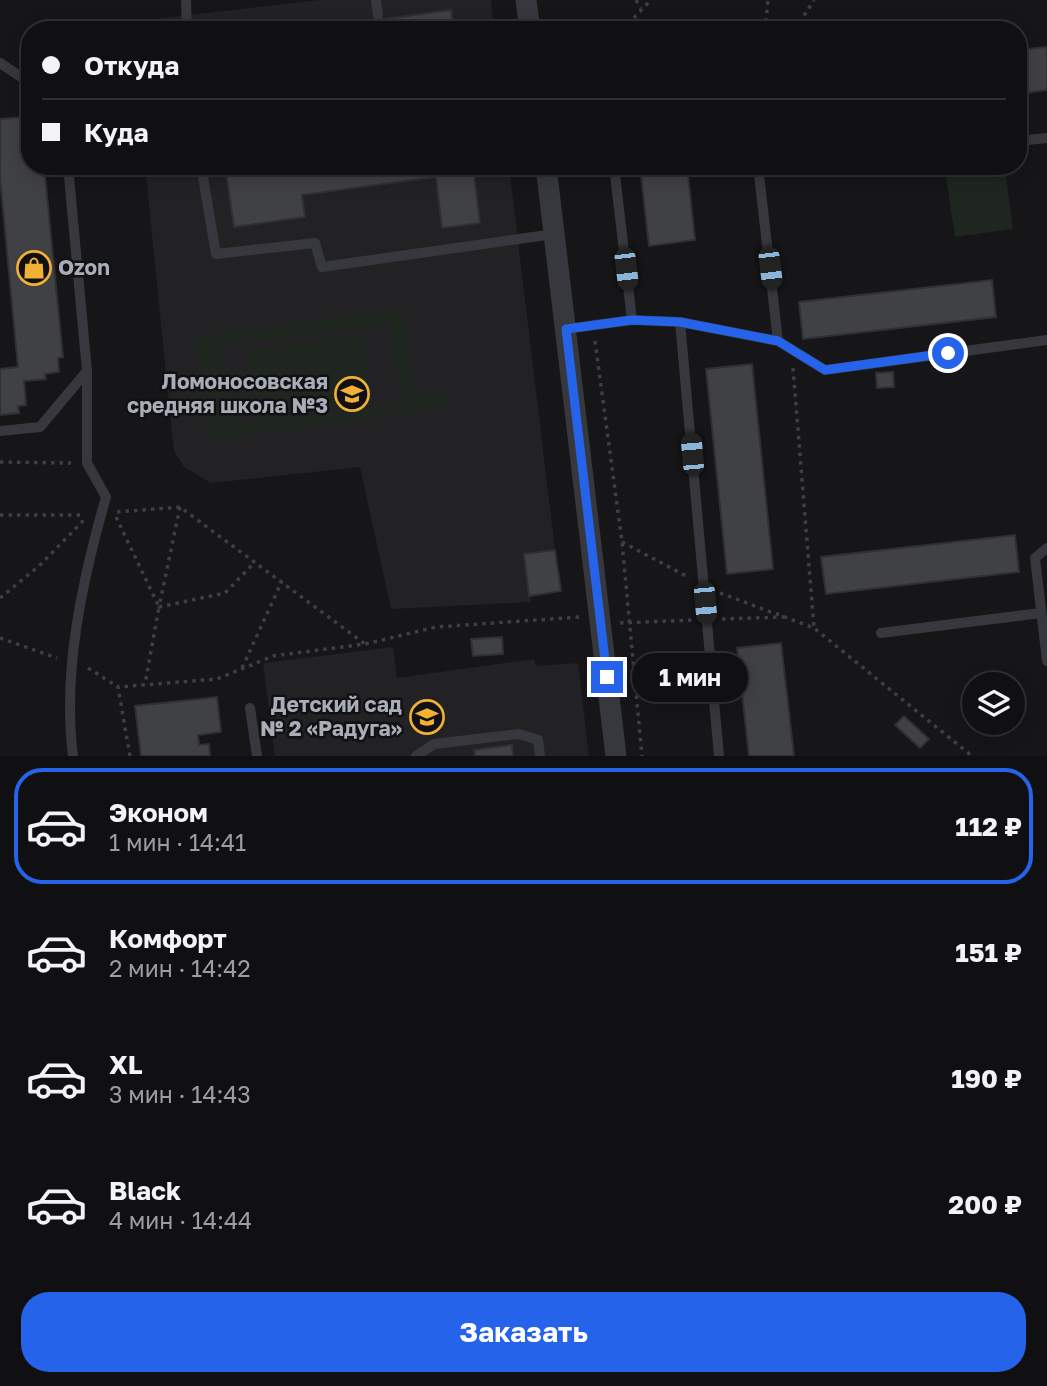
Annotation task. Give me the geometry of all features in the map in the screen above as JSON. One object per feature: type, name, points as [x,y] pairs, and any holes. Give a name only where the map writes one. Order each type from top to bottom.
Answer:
[{"type":"street","points":[[547,175],[616,756]]},
{"type":"lane","points":[[186,0],[187,21]]},
{"type":"lane","points":[[376,0],[378,16]]},
{"type":"lane","points":[[0,63],[21,77]]},
{"type":"lane","points":[[1027,140],[1047,138]]},
{"type":"lane","points":[[69,175],[87,371],[87,463],[106,496],[88,561],[73,662],[70,735],[73,756]]},
{"type":"lane","points":[[203,175],[216,254],[315,243],[322,267],[554,234]]},
{"type":"lane","points":[[615,175],[632,320]]},
{"type":"lane","points":[[760,175],[778,341]]},
{"type":"lane","points":[[566,329],[632,320],[680,322],[778,341],[825,370],[1047,340]]},
{"type":"lane","points":[[680,322],[719,756]]},
{"type":"lane","points":[[0,431],[40,427],[87,371]]},
{"type":"lane","points":[[1047,548],[1035,558],[1047,661]]},
{"type":"lane","points":[[881,633],[1041,613]]},
{"type":"lane","points":[[250,708],[257,756]]},
{"type":"lane","points":[[416,756],[434,744],[519,734],[538,740],[540,756]]},
{"type":"path","points":[[636,0],[641,8]]},
{"type":"path","points":[[630,21],[651,0]]},
{"type":"path","points":[[766,21],[768,0]]},
{"type":"path","points":[[801,21],[814,0]]},
{"type":"path","points":[[592,325],[622,542],[642,756]]},
{"type":"path","points":[[792,350],[814,628],[972,756]]},
{"type":"path","points":[[0,462],[87,463]]},
{"type":"path","points":[[106,496],[159,607]]},
{"type":"path","points":[[114,512],[180,507],[365,644]]},
{"type":"path","points":[[145,684],[180,507]]},
{"type":"path","points":[[0,515],[88,515],[39,566],[0,598]]},
{"type":"path","points":[[159,607],[225,593],[255,562]]},
{"type":"path","points":[[242,668],[282,581]]},
{"type":"path","points":[[130,756],[118,687],[217,679],[273,656],[365,644],[436,627],[600,616]]},
{"type":"shaded area","points":[[320,0],[491,0],[493,21],[138,21]]},
{"type":"shaded area","name":"Ломоносовская средняя школа №3","points":[[146,175],[510,175],[555,550],[524,554],[531,602],[391,609],[360,467],[211,483],[184,467],[174,451]]},
{"type":"shaded area","points":[[1006,175],[1013,229],[955,237],[946,177]]},
{"type":"shaded area","points":[[403,308],[415,395],[442,392],[444,408],[208,441],[194,337]],"holes":[[[391,324],[401,403],[234,425],[223,346]]]},
{"type":"shaded area","points":[[363,333],[373,402],[253,419],[243,350]]},
{"type":"shaded area","name":"Детский сад № 2 «Радуга»","points":[[393,647],[397,678],[534,659],[536,666],[578,663],[589,756],[275,756],[263,663]]},
{"type":"building","points":[[451,10],[453,21],[371,21]]},
{"type":"building","points":[[1047,47],[1047,90],[1027,93],[1027,49]]},
{"type":"building","points":[[21,117],[21,175],[45,175],[63,357],[58,358],[59,372],[45,374],[46,379],[24,381],[26,405],[18,406],[19,413],[0,415],[0,369],[18,367],[0,178],[0,119]]},
{"type":"building","points":[[226,175],[474,175],[480,223],[442,228],[436,177],[302,195],[305,217],[234,227]]},
{"type":"building","points":[[641,175],[688,175],[695,240],[649,246]]},
{"type":"building","points":[[992,280],[996,317],[803,339],[799,302]]},
{"type":"building","points":[[752,364],[773,569],[727,574],[706,369]]},
{"type":"building","points":[[893,372],[894,387],[877,388],[876,373]]},
{"type":"building","points":[[1015,535],[1019,572],[826,594],[821,557]]},
{"type":"building","points":[[555,550],[561,591],[529,596],[524,554]]},
{"type":"building","points":[[502,637],[503,654],[473,656],[471,639]]},
{"type":"building","points":[[781,643],[794,756],[749,756],[737,648]]},
{"type":"building","points":[[217,697],[221,732],[198,735],[199,745],[209,744],[210,756],[141,756],[135,706]]},
{"type":"building","points":[[904,716],[929,739],[920,748],[895,725]]},
{"type":"building","points":[[512,745],[513,756],[475,756],[474,750]]},
{"type":"place","name":"Ozon","points":[[34,268]]},
{"type":"place","name":"Ломоносовская средняя школа №3","points":[[352,394]]},
{"type":"place","name":"Детский сад № 2 «Радуга»","points":[[427,717]]},
{"type":"route","points":[[607,677],[566,329],[632,320],[680,322],[778,341],[825,370],[948,353]]}]
